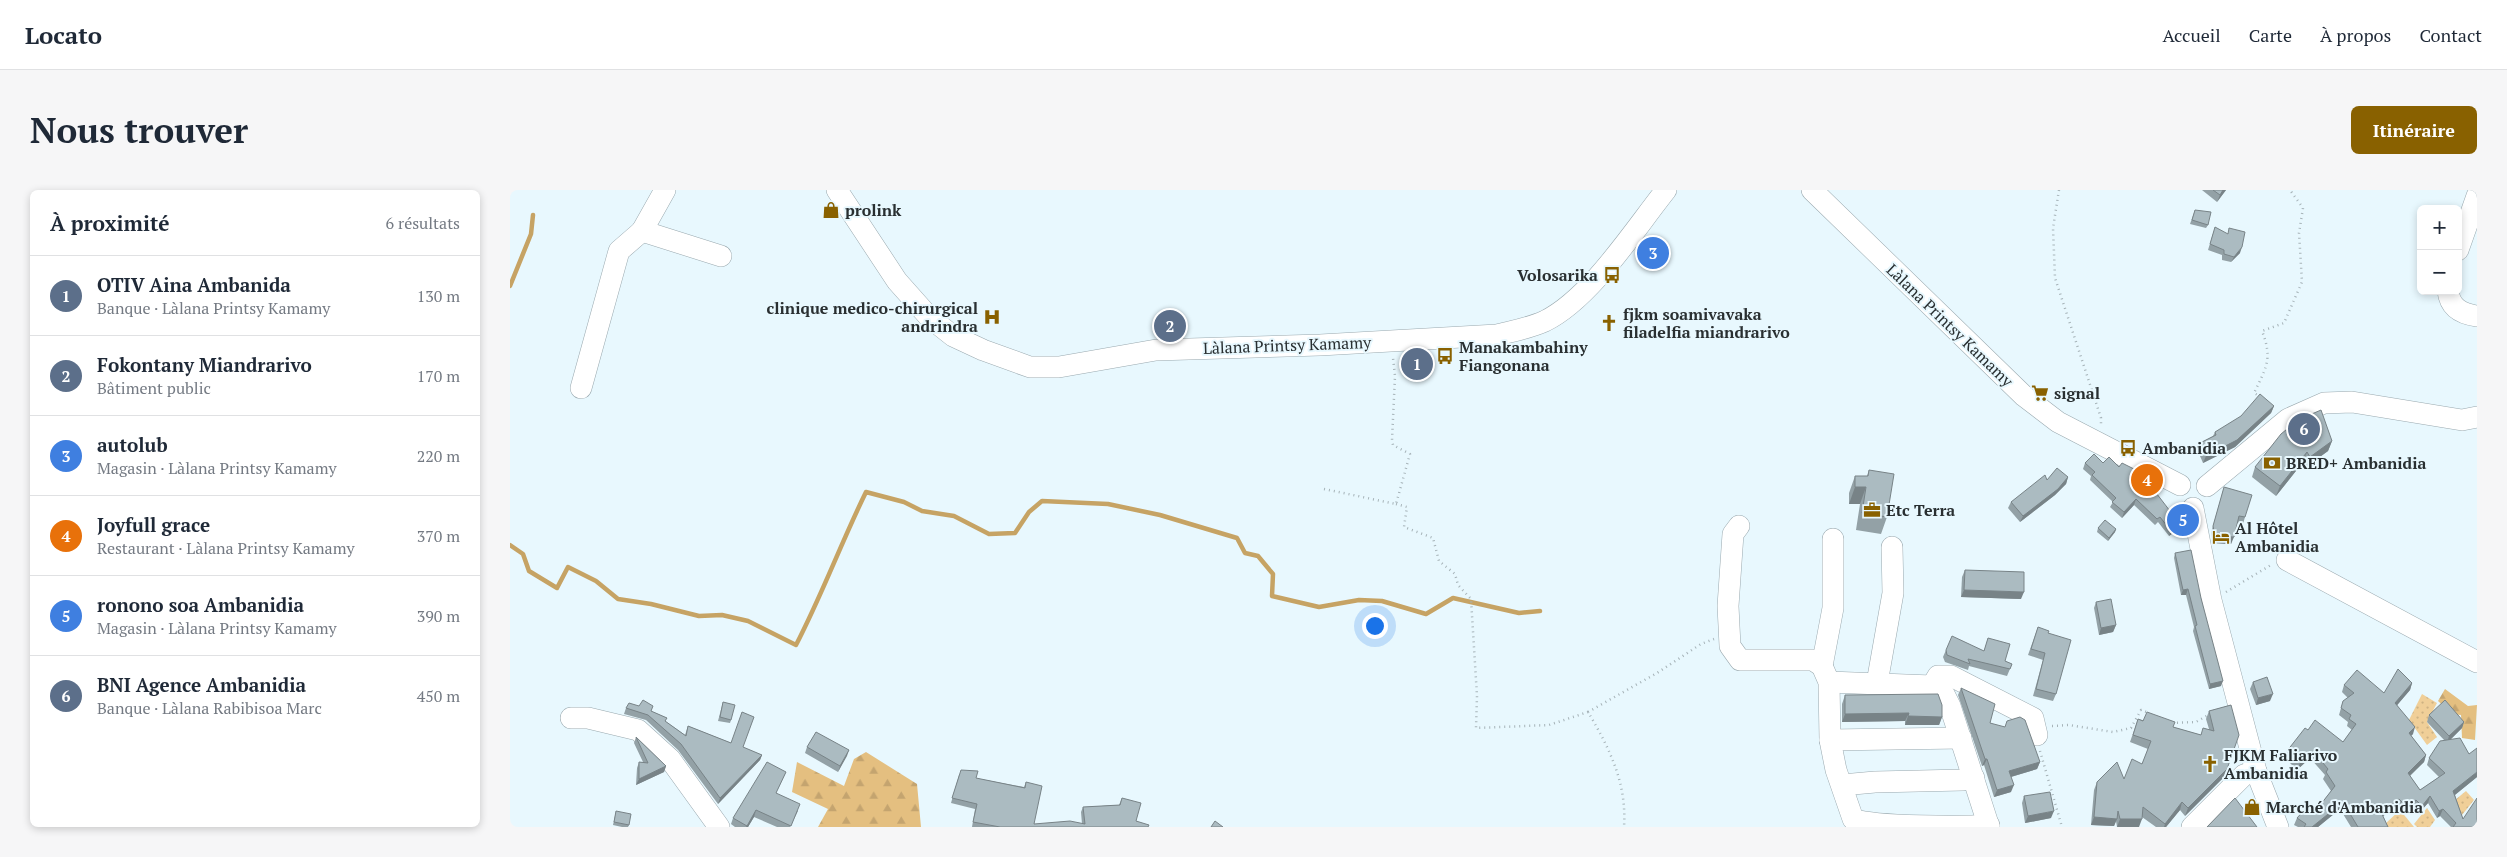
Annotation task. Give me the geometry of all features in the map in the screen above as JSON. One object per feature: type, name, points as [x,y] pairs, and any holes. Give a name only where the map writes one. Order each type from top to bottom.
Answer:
[{"type":"street","points":[[581,388],[619,251],[642,231],[665,190]]},
{"type":"street","name":"Làlana Printsy Kamamy","points":[[837,190],[897,281],[929,317],[953,336],[983,350],[1030,367],[1059,368],[1156,350],[1497,335],[1545,320],[1563,309],[1587,288],[1666,190]]},
{"type":"street","name":"Làlana Printsy Kamamy","points":[[1812,190],[2024,396],[2058,422],[2180,485]]},
{"type":"street","points":[[2462,239],[2477,196]]},
{"type":"street","points":[[642,231],[721,256]]},
{"type":"street","points":[[2449,295],[2452,305],[2459,311],[2477,316]]},
{"type":"street","points":[[2207,486],[2288,419],[2324,403],[2352,402],[2462,420],[2477,418]]},
{"type":"street","points":[[2192,477],[2199,478],[2207,486],[2209,492],[2205,502],[2193,508],[2181,502],[2178,495],[2180,485],[2192,477]]},
{"type":"street","points":[[2193,508],[2211,600],[2216,611],[2256,771],[2278,827]]},
{"type":"street","points":[[1739,526],[1733,534],[1728,606],[1730,646],[1740,660],[1813,660],[1825,674],[1877,683],[1932,686],[1944,694],[1961,738],[1989,826],[1901,827],[1863,824],[1853,819],[1830,740],[1825,674],[1833,608],[1833,539]]},
{"type":"street","points":[[1877,683],[1894,594],[1892,547]]},
{"type":"street","points":[[2287,560],[2477,662]]},
{"type":"street","points":[[1932,686],[1938,676],[1951,676],[2033,718],[2041,730]]},
{"type":"street","points":[[571,718],[588,718],[638,730],[670,760],[719,827]]},
{"type":"street","points":[[1830,740],[1961,738]]},
{"type":"street","points":[[2192,827],[2244,776],[2256,771]]},
{"type":"street","points":[[1842,785],[1974,778]]},
{"type":"path","points":[[2059,190],[2053,228],[2055,278],[2101,418],[2100,445]]},
{"type":"path","points":[[2268,401],[2254,394],[2269,359],[2267,343],[2262,331],[2284,323],[2302,282],[2298,233],[2302,208],[2290,190]]},
{"type":"path","points":[[1390,341],[1395,376],[1392,440],[1393,444],[1410,454],[1396,504]]},
{"type":"path","points":[[1324,489],[1407,507],[1404,527],[1433,538],[1440,561],[1455,574],[1458,585],[1471,599],[1477,696],[1476,728],[1549,725],[1588,712],[1658,673],[1701,644],[1729,634]]},
{"type":"path","points":[[2211,600],[2246,582],[2275,563],[2287,560]]},
{"type":"path","points":[[2062,827],[2041,757],[2041,730],[2069,725],[2113,732],[2131,728],[2141,710],[2150,713]]},
{"type":"path","points":[[1588,712],[1619,774],[1626,804],[1624,827]]},
{"type":"path","points":[[2167,720],[2175,724],[2196,722],[2211,714]]},
{"type":"shaded area","points":[[2422,694],[2437,703],[2427,722],[2437,737],[2427,745],[2409,720]]},
{"type":"shaded area","points":[[2466,791],[2474,800],[2462,815],[2455,800]]},
{"type":"shaded area","points":[[2427,808],[2435,820],[2430,827],[2417,827],[2414,824]]},
{"type":"shaded area","points":[[2400,810],[2414,827],[2387,827],[2385,824]]},
{"type":"green space","points":[[2445,689],[2468,706],[2477,705],[2475,740],[2462,738],[2461,715],[2452,714],[2438,701]]},
{"type":"green space","points":[[866,752],[917,784],[921,827],[818,827],[828,809],[792,792],[797,762],[844,786],[854,759]]},
{"type":"building","points":[[2213,190],[2223,190],[2220,195]]},
{"type":"building","points":[[2195,210],[2211,212],[2208,225],[2192,220]]},
{"type":"building","points":[[2215,227],[2228,234],[2229,228],[2245,232],[2242,247],[2234,257],[2224,254],[2224,250],[2210,244]]},
{"type":"building","points":[[2260,394],[2274,406],[2237,440],[2206,456],[2200,443],[2216,435],[2215,432],[2241,416]]},
{"type":"building","points":[[2321,410],[2332,441],[2310,457],[2307,452],[2280,486],[2255,467],[2281,434],[2298,420]]},
{"type":"building","points":[[2094,454],[2103,463],[2109,457],[2119,467],[2122,463],[2152,478],[2150,485],[2180,524],[2171,531],[2160,517],[2157,519],[2136,499],[2124,512],[2112,502],[2116,498],[2092,475],[2095,472],[2085,463]]},
{"type":"building","points":[[2057,468],[2068,477],[2058,489],[2023,516],[2011,502],[2045,475],[2047,480]]},
{"type":"building","points":[[1869,470],[1894,474],[1887,517],[1862,513],[1866,487],[1855,487],[1855,476],[1868,476]]},
{"type":"building","points":[[2224,487],[2252,495],[2245,517],[2239,516],[2234,537],[2215,536],[2213,526]]},
{"type":"building","points":[[2105,520],[2116,529],[2109,538],[2098,528]]},
{"type":"building","points":[[2191,550],[2201,598],[2223,681],[2210,684],[2195,626],[2197,625],[2188,589],[2183,590],[2175,553]]},
{"type":"building","points":[[1965,570],[2024,572],[2024,592],[1964,590]]},
{"type":"building","points":[[2111,599],[2116,625],[2101,628],[2096,602]]},
{"type":"building","points":[[2038,627],[2049,631],[2048,633],[2071,640],[2056,694],[2036,689],[2045,653],[2031,649]]},
{"type":"building","points":[[1952,636],[1984,651],[1988,638],[2010,644],[2005,661],[2012,664],[2010,669],[1968,659],[1970,664],[1947,655],[1946,650]]},
{"type":"building","points":[[2398,669],[2412,683],[2395,703],[2415,727],[2409,733],[2426,755],[2408,773],[2420,790],[2445,773],[2429,758],[2440,741],[2460,738],[2469,754],[2477,748],[2477,772],[2453,791],[2463,819],[2477,798],[2477,827],[2453,827],[2456,823],[2443,809],[2439,811],[2430,796],[2422,806],[2416,800],[2407,807],[2399,799],[2381,812],[2388,827],[2358,827],[2343,802],[2312,827],[2304,827],[2306,824],[2297,818],[2306,808],[2314,813],[2335,786],[2326,772],[2328,769],[2313,751],[2300,763],[2287,751],[2305,728],[2308,730],[2315,720],[2343,742],[2356,724],[2349,719],[2351,715],[2341,708],[2343,701],[2354,693],[2344,685],[2357,670],[2384,693]]},
{"type":"building","points":[[2267,677],[2273,694],[2258,698],[2253,682]]},
{"type":"building","points":[[1961,688],[1995,704],[1990,723],[2005,727],[2007,721],[2020,717],[2025,720],[2040,762],[2009,771],[2014,785],[1997,790]]},
{"type":"building","points":[[1938,694],[1942,705],[1942,717],[1908,716],[1909,713],[1845,714],[1845,695]]},
{"type":"building","points":[[643,700],[653,706],[651,711],[667,718],[665,721],[686,736],[688,726],[731,743],[742,712],[754,717],[743,747],[762,755],[720,798],[681,744],[648,715],[626,708],[629,703],[639,706]]},
{"type":"building","points":[[2445,700],[2464,722],[2449,736],[2429,715]]},
{"type":"building","points":[[723,702],[735,705],[731,720],[720,717]]},
{"type":"building","points":[[2231,705],[2239,735],[2227,769],[2188,808],[2182,802],[2165,824],[2143,807],[2142,819],[2120,819],[2118,811],[2117,819],[2094,817],[2097,782],[2117,762],[2124,779],[2132,759],[2142,764],[2151,741],[2133,735],[2138,719],[2143,721],[2147,712],[2175,722],[2173,727],[2201,735],[2203,728],[2214,731],[2209,711]]},
{"type":"building","points":[[816,732],[849,750],[840,766],[807,747]]},
{"type":"building","points":[[636,737],[666,766],[639,779],[639,762],[648,763]]},
{"type":"building","points":[[767,762],[786,772],[776,793],[800,804],[791,826],[756,810],[747,826],[733,818]]},
{"type":"building","points":[[961,770],[978,771],[976,778],[1025,788],[1026,782],[1042,786],[1034,824],[1070,821],[1085,824],[1083,807],[1120,805],[1122,798],[1141,803],[1136,821],[1149,825],[1148,827],[1000,827],[973,822],[977,804],[952,798]]},
{"type":"building","points":[[2050,792],[2054,811],[2028,816],[2024,796]]},
{"type":"building","points":[[2235,798],[2257,827],[2207,827]]},
{"type":"building","points":[[616,811],[631,814],[629,825],[614,822]]},
{"type":"building","points":[[1215,821],[1223,827],[1211,827]]},
{"type":"waterway","points":[[510,286],[531,234],[533,215]]},
{"type":"waterway","points":[[510,545],[523,554],[529,571],[557,588],[568,567],[596,581],[618,599],[651,604],[699,616],[722,615],[748,621],[796,645],[866,492],[904,502],[922,511],[954,516],[989,534],[1015,533],[1029,512],[1042,501],[1108,504],[1160,515],[1237,538],[1245,553],[1258,556],[1273,574],[1272,596],[1319,607],[1359,600],[1382,601],[1426,614],[1453,598],[1519,613],[1540,611]]},
{"type":"place","name":"prolink","points":[[831,210]]},
{"type":"place","name":"autolub","points":[[1653,253]]},
{"type":"place","name":"Volosarika","points":[[1612,275]]},
{"type":"place","name":"clinique medico-chirurgical andrindra","points":[[992,317]]},
{"type":"place","name":"fjkm soamivavaka filadelfia miandrarivo","points":[[1609,323]]},
{"type":"place","name":"Fokontany Miandrarivo","points":[[1170,326]]},
{"type":"place","name":"Manakambahiny Fiangonana","points":[[1445,356]]},
{"type":"place","name":"OTIV Aina Ambanida","points":[[1417,364]]},
{"type":"place","name":"signal","points":[[2040,393]]},
{"type":"place","name":"BNI Agence Ambanidia","points":[[2304,429]]},
{"type":"place","name":"Ambanidia","points":[[2128,448]]},
{"type":"place","name":"BRED+ Ambanidia","points":[[2272,463]]},
{"type":"place","name":"Joyfull grace","points":[[2147,480]]},
{"type":"place","name":"Etc Terra","points":[[1872,510]]},
{"type":"place","name":"ronono soa Ambanidia","points":[[2183,520]]},
{"type":"place","name":"Al Hôtel Ambanidia","points":[[2221,537]]},
{"type":"place","name":"FJKM Faliarivo Ambanidia","points":[[2210,764]]},
{"type":"place","name":"Marché d'Ambanidia","points":[[2252,807]]}]
